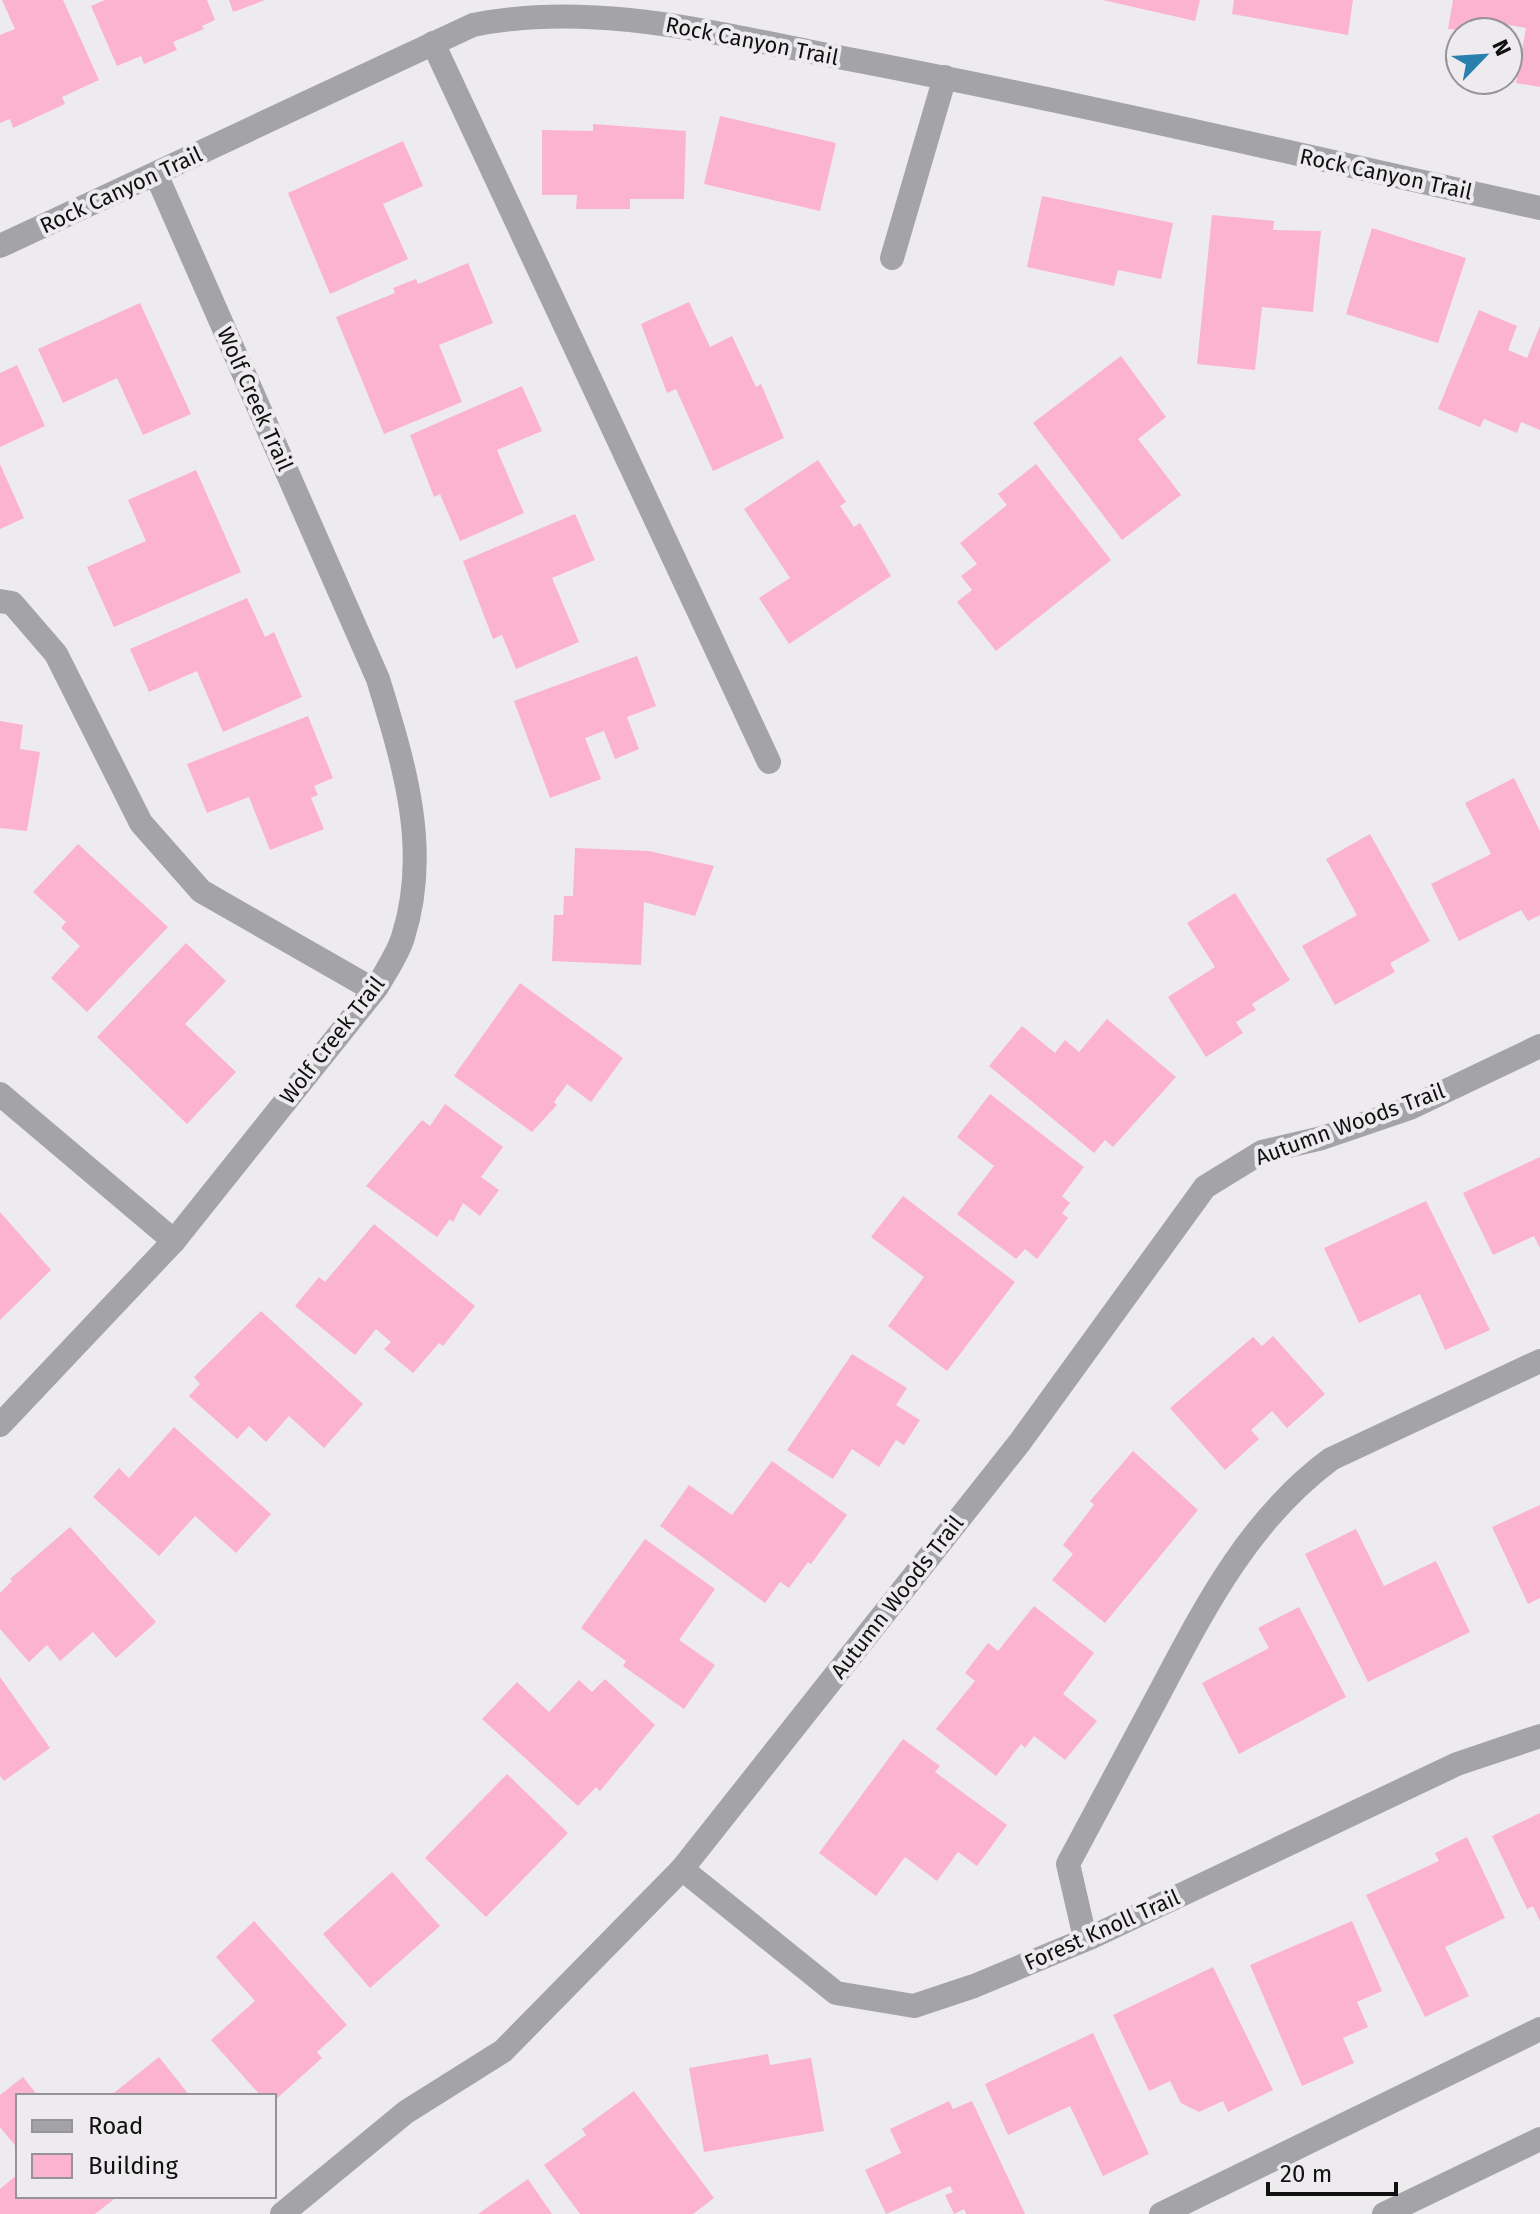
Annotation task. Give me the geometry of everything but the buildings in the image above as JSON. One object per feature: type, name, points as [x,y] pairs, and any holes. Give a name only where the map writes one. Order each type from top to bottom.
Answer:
[{"type":"street","name":"Rock Canyon Trail","points":[[0,246],[473,25],[510,16],[555,13],[634,18],[945,77],[1540,208]]},
{"type":"street","points":[[433,43],[769,762]]},
{"type":"street","points":[[892,258],[945,77]]},
{"type":"street","name":"Wolf Creek Trail","points":[[0,1425],[174,1241],[374,990],[402,940],[415,888],[415,836],[404,765],[378,679],[156,174]]},
{"type":"street","points":[[0,601],[12,603],[56,654],[141,823],[201,891],[374,990]]},
{"type":"street","name":"Autumn Woods Trail","points":[[282,2214],[406,2112],[503,2051],[682,1869],[1020,1442],[1205,1187],[1262,1152],[1322,1138],[1410,1108],[1540,1046]]},
{"type":"street","points":[[0,1094],[174,1241]]},
{"type":"street","points":[[1085,1938],[1068,1864],[1214,1590],[1268,1517],[1301,1481],[1331,1459],[1540,1361]]},
{"type":"street","name":"Forest Knoll Trail","points":[[682,1869],[836,1993],[914,2006],[974,1986],[1085,1938],[1457,1764],[1540,1736]]},
{"type":"street","points":[[1161,2214],[1540,2029]]},
{"type":"street","points":[[1384,2214],[1540,2139]]}]
